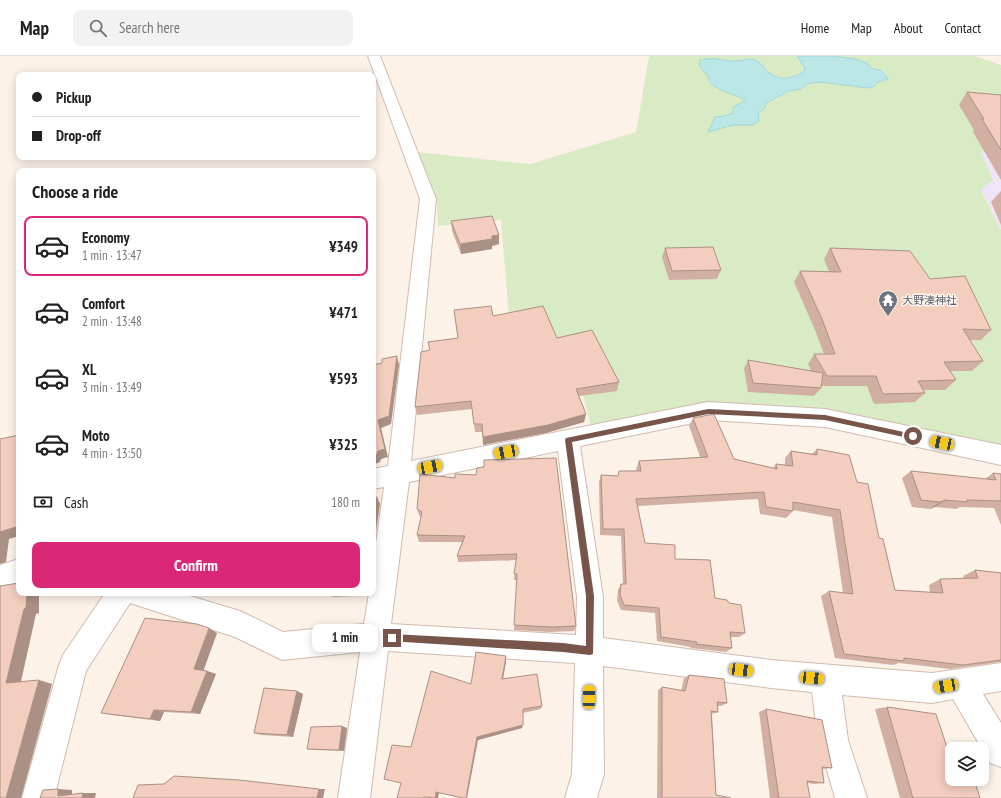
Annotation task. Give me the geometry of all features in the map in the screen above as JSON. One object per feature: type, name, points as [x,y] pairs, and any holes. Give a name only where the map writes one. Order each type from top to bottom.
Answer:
[{"type":"street","points":[[354,798],[399,474],[428,199],[374,56]]},
{"type":"street","points":[[376,478],[708,412],[825,418],[1001,455]]},
{"type":"street","points":[[568,440],[590,596],[588,774],[581,798]]},
{"type":"street","points":[[0,578],[16,573]]},
{"type":"street","points":[[38,798],[73,665],[119,596]]},
{"type":"street","points":[[147,596],[240,625],[282,646],[377,637],[563,648],[771,674],[932,688],[1001,677]]},
{"type":"street","points":[[825,679],[833,740],[851,798]]},
{"type":"street","points":[[960,683],[1001,752]]},
{"type":"shaded area","points":[[981,152],[1001,153],[1001,230],[981,189],[993,180]]},
{"type":"green space","points":[[649,56],[975,56],[1001,65],[1001,153],[981,152],[993,180],[981,190],[1001,230],[1001,455],[828,410],[591,427],[570,344],[512,353],[501,220],[438,226],[437,204],[417,152],[530,164],[636,132]]},
{"type":"water","points":[[797,56],[832,56],[855,59],[867,63],[871,68],[882,71],[888,79],[878,82],[873,87],[868,88],[821,82],[807,84],[801,89],[789,91],[766,103],[765,108],[758,113],[759,121],[753,125],[733,125],[708,132],[715,117],[733,113],[733,107],[745,101],[713,85],[707,74],[701,68],[700,60],[709,59],[740,61],[753,59],[774,76],[787,78],[804,72],[805,68]]},
{"type":"building","points":[[967,92],[1001,95],[1001,150],[982,119],[984,119]]},
{"type":"building","points":[[492,216],[499,235],[492,236],[492,239],[460,244],[451,221]]},
{"type":"building","points":[[713,247],[721,270],[672,271],[665,248]]},
{"type":"building","points":[[830,248],[910,251],[930,279],[965,276],[991,330],[963,329],[983,361],[944,362],[956,380],[918,381],[925,393],[884,394],[876,376],[827,376],[814,354],[835,354],[822,319],[800,271],[841,272]]},
{"type":"building","points":[[491,306],[493,316],[543,306],[557,338],[592,330],[619,382],[576,389],[586,414],[548,425],[483,437],[482,424],[474,424],[471,401],[415,407],[421,352],[430,350],[428,342],[458,338],[454,310]]},
{"type":"building","points":[[397,356],[389,416],[378,420],[385,449],[378,451],[376,455],[376,364],[382,363],[382,359]]},
{"type":"building","points":[[748,360],[823,373],[821,388],[753,383]]},
{"type":"building","points":[[714,414],[734,459],[777,469],[776,464],[793,466],[791,451],[817,455],[817,449],[849,455],[857,482],[868,484],[879,538],[883,539],[895,590],[943,593],[940,579],[978,578],[975,570],[1001,573],[1001,660],[963,665],[904,658],[904,661],[844,654],[829,591],[853,594],[840,510],[793,502],[793,511],[766,507],[764,492],[636,499],[645,543],[675,545],[675,559],[710,560],[715,598],[741,605],[745,633],[730,632],[732,648],[696,644],[697,642],[661,637],[659,608],[624,605],[620,595],[621,584],[626,584],[624,529],[603,529],[601,475],[618,476],[619,471],[641,471],[639,461],[708,457],[693,418]]},
{"type":"building","points":[[16,436],[16,527],[0,532],[0,439]]},
{"type":"building","points":[[556,458],[576,626],[551,627],[514,625],[517,574],[514,574],[517,554],[457,556],[465,536],[417,535],[422,512],[417,509],[420,474],[455,478],[455,474],[476,475],[477,468],[484,467],[484,460]]},
{"type":"building","points":[[911,471],[996,480],[993,473],[1001,474],[1001,501],[967,500],[967,502],[945,500],[940,502],[921,500]]},
{"type":"building","points":[[16,583],[16,596],[27,596],[26,608],[24,609],[6,683],[39,680],[6,798],[0,798],[0,586]]},
{"type":"building","points":[[145,618],[197,624],[209,628],[194,669],[207,671],[191,712],[154,710],[150,719],[101,713]]},
{"type":"building","points":[[476,652],[506,656],[502,679],[537,674],[542,706],[523,709],[523,725],[477,737],[466,798],[436,792],[435,798],[397,798],[401,783],[384,779],[392,745],[411,747],[431,671],[471,684]]},
{"type":"building","points":[[689,675],[724,679],[727,703],[717,702],[718,712],[711,711],[716,795],[731,798],[662,798],[662,687],[685,691]]},
{"type":"building","points":[[264,688],[297,691],[287,735],[254,733]]},
{"type":"building","points":[[887,707],[936,714],[945,742],[945,786],[976,786],[980,798],[913,798]]},
{"type":"building","points":[[766,709],[822,720],[832,768],[822,767],[824,783],[807,781],[810,798],[779,798]]},
{"type":"building","points":[[342,726],[339,750],[307,749],[311,727]]},
{"type":"building","points":[[174,776],[239,780],[319,789],[317,798],[133,798],[138,785],[164,784]]},
{"type":"building","points":[[58,789],[58,796],[83,793],[82,798],[40,798],[43,790]]},
{"type":"place","name":"大野湊神社","points":[[888,317]]},
{"type":"route","points":[[392,638],[563,648],[590,651],[590,596],[568,440],[708,412],[825,418],[913,436]]}]
